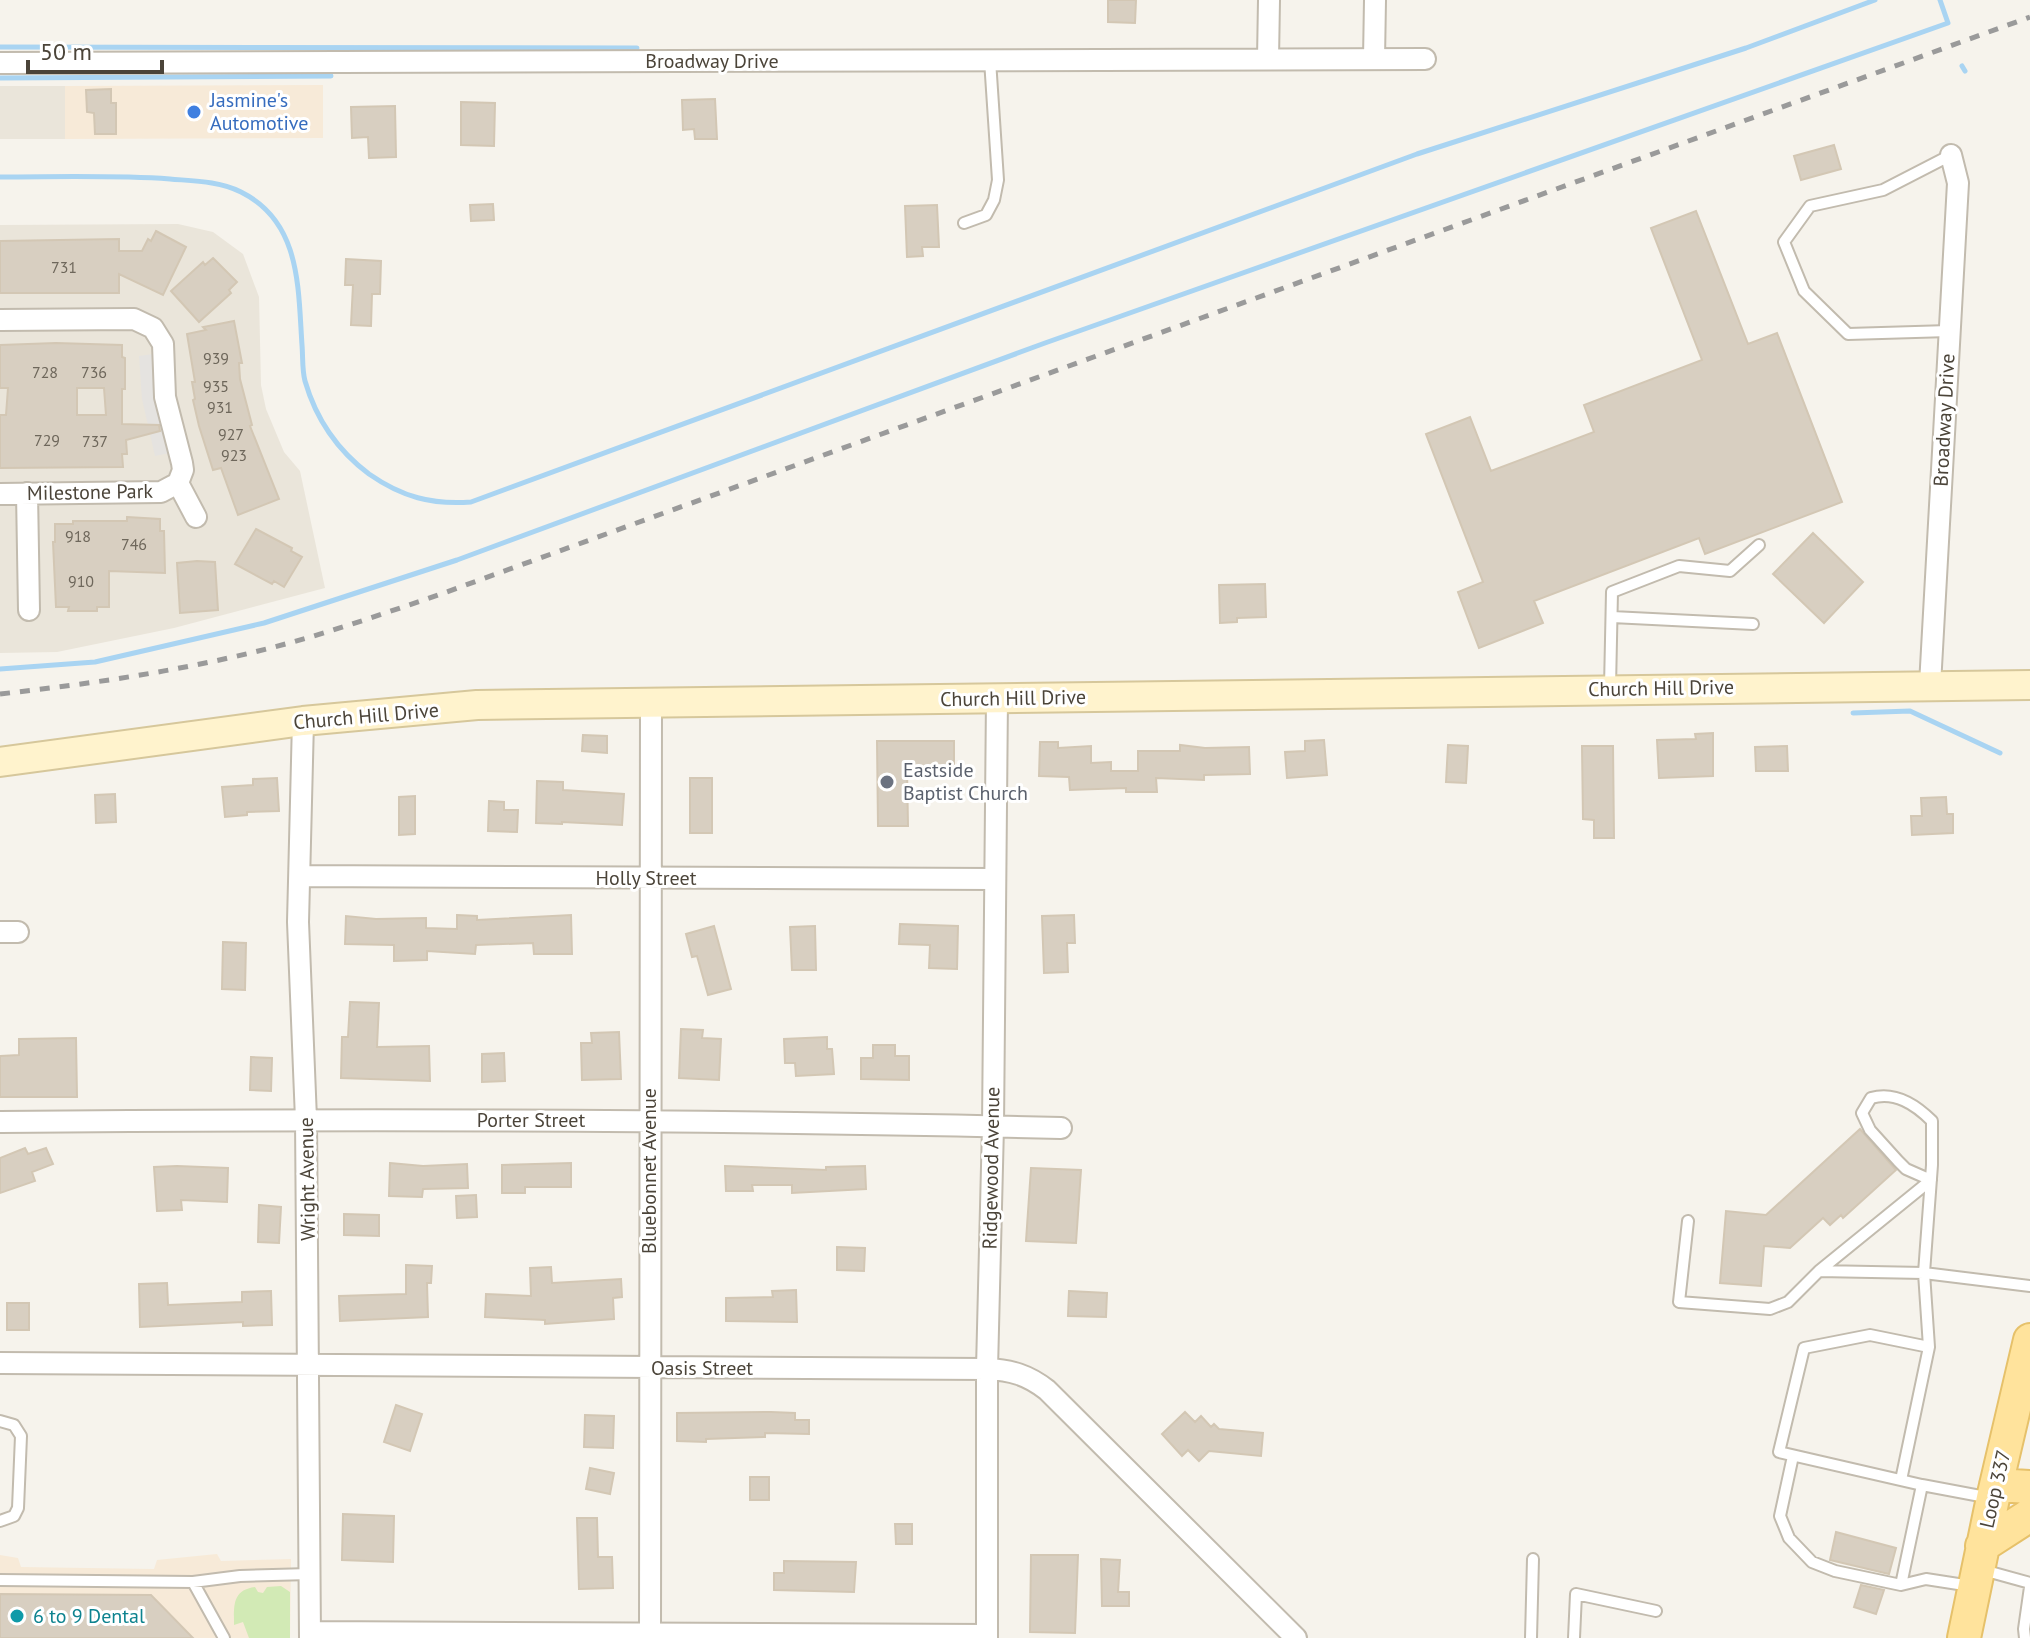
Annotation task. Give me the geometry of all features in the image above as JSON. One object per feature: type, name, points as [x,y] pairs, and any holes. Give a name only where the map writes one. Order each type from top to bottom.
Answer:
[{"type":"main road","name":"Loop 337","points":[[1968,1634],[1994,1492],[2022,1417],[2030,1340]]},
{"type":"main road","points":[[1994,1492],[2030,1487]]},
{"type":"main road","points":[[1978,1567],[2030,1515]]},
{"type":"street","points":[[1268,59],[1269,0]]},
{"type":"street","points":[[1374,59],[1375,0]]},
{"type":"street","name":"Broadway Drive","points":[[0,63],[1425,59]]},
{"type":"street","name":"Broadway Drive","points":[[1930,685],[1958,183],[1951,155]]},
{"type":"street","points":[[0,320],[134,319],[153,328],[163,344],[165,397],[183,470],[178,483],[196,517]]},
{"type":"street","name":"Milestone Park","points":[[0,494],[161,492],[178,483]]},
{"type":"street","points":[[27,493],[29,610]]},
{"type":"street","name":"Church Hill Drive","points":[[0,762],[303,721],[477,705],[2030,685]]},
{"type":"street","name":"Ridgewood Avenue","points":[[987,1637],[987,1369],[997,698]]},
{"type":"street","name":"Bluebonnet Avenue","points":[[650,1636],[651,703]]},
{"type":"street","name":"Wright Avenue","points":[[303,721],[298,922],[306,1119],[310,1635]]},
{"type":"street","name":"Holly Street","points":[[300,876],[993,879]]},
{"type":"street","name":"Porter Street","points":[[0,1122],[306,1119],[1061,1128]]},
{"type":"street","name":"Oasis Street","points":[[0,1363],[987,1369],[1016,1372],[1047,1390],[1296,1638]]},
{"type":"street","points":[[310,1635],[987,1637]]},
{"type":"lane","points":[[964,223],[986,215],[994,200],[998,180],[990,60]]},
{"type":"lane","points":[[1949,331],[1848,334],[1804,291],[1784,242],[1810,206],[1883,190],[1951,155]]},
{"type":"lane","points":[[1610,689],[1612,592],[1679,566],[1730,571],[1759,545]]},
{"type":"lane","points":[[1612,617],[1753,624]]},
{"type":"lane","points":[[1901,1480],[1929,1347],[1924,1273],[1931,1180],[1932,1121],[1919,1108],[1886,1094],[1871,1098],[1862,1113],[1870,1130],[1906,1169],[1931,1180]]},
{"type":"lane","points":[[1688,1221],[1679,1302],[1770,1309],[1788,1302],[1819,1271],[1931,1180]]},
{"type":"lane","points":[[1819,1271],[1924,1273],[2030,1286]]},
{"type":"lane","points":[[1929,1347],[1870,1335],[1804,1348],[1779,1452],[1922,1485],[1994,1492]]},
{"type":"lane","points":[[0,1421],[14,1425],[21,1436],[18,1508],[14,1516],[0,1521]]},
{"type":"lane","points":[[1793,1456],[1780,1516],[1789,1538],[1812,1562],[1835,1571],[1901,1585],[1978,1567],[2030,1585],[2025,1638]]},
{"type":"lane","points":[[1901,1585],[1922,1485]]},
{"type":"lane","points":[[1531,1638],[1533,1559]]},
{"type":"lane","points":[[0,1580],[193,1582],[240,1576],[310,1574]]},
{"type":"lane","points":[[193,1582],[224,1638]]},
{"type":"lane","points":[[1574,1638],[1576,1594],[1656,1611]]},
{"type":"shaded area","name":"Jasmine's Automotive","points":[[323,85],[323,138],[65,139],[65,86]]},
{"type":"shaded area","points":[[0,86],[65,86],[65,139],[0,139]]},
{"type":"shaded area","points":[[178,224],[213,232],[243,254],[259,297],[261,385],[266,409],[284,452],[300,471],[325,588],[174,628],[57,652],[0,653],[0,225]]},
{"type":"shaded area","points":[[153,354],[154,376],[170,453],[155,456],[142,399],[139,356]]},
{"type":"shaded area","points":[[217,1554],[221,1561],[291,1559],[290,1638],[0,1638],[0,1555],[18,1558],[21,1567],[154,1569],[157,1560]]},
{"type":"green space","points":[[281,1586],[290,1592],[290,1638],[249,1638],[243,1622],[234,1625],[238,1595],[255,1587],[263,1593],[267,1587]]},
{"type":"building","points":[[1108,0],[1136,0],[1135,23],[1108,22]]},
{"type":"building","points":[[111,89],[111,103],[116,103],[116,134],[95,134],[94,113],[87,112],[86,90]]},
{"type":"building","points":[[715,99],[717,139],[695,139],[694,129],[683,130],[682,100]]},
{"type":"building","points":[[461,102],[495,103],[494,146],[461,145]]},
{"type":"building","points":[[395,106],[396,157],[369,158],[368,137],[352,138],[351,107]]},
{"type":"building","points":[[1834,145],[1841,169],[1801,180],[1794,156]]},
{"type":"building","points":[[493,204],[494,220],[471,221],[470,205]]},
{"type":"building","points":[[937,205],[939,247],[922,247],[923,256],[907,257],[905,206]]},
{"type":"building","points":[[1696,211],[1748,344],[1777,333],[1842,502],[1705,554],[1699,538],[1534,601],[1543,623],[1479,648],[1458,592],[1483,582],[1426,434],[1470,417],[1491,471],[1594,432],[1584,405],[1702,360],[1651,228]]},
{"type":"building","points":[[156,231],[186,247],[163,295],[119,274],[119,293],[0,293],[0,241],[119,239],[119,251],[142,251]]},
{"type":"building","points":[[213,258],[237,282],[229,290],[231,293],[199,322],[171,291],[203,262],[205,265]]},
{"type":"building","points":[[346,259],[381,261],[380,294],[372,294],[371,326],[351,325],[353,285],[345,285]]},
{"type":"building","points":[[234,321],[242,363],[239,363],[240,379],[250,426],[279,499],[238,515],[221,468],[213,470],[199,426],[193,400],[192,382],[195,382],[187,334],[206,330],[203,327]]},
{"type":"building","points":[[0,345],[122,345],[125,389],[122,389],[122,424],[159,425],[160,431],[126,440],[127,454],[122,454],[123,467],[0,468],[0,415],[6,415],[8,388],[0,388]],"holes":[[[77,388],[104,388],[106,415],[77,415]]]},
{"type":"building","points":[[127,517],[160,519],[160,531],[164,531],[165,573],[109,571],[109,607],[97,607],[97,611],[68,611],[69,607],[56,607],[55,524],[127,521]]},
{"type":"building","points":[[256,529],[292,548],[291,551],[302,557],[284,587],[235,564]]},
{"type":"building","points":[[1813,533],[1863,582],[1824,623],[1773,574]]},
{"type":"building","points":[[215,562],[218,610],[180,613],[177,563]]},
{"type":"building","points":[[1265,584],[1266,617],[1237,618],[1237,622],[1220,623],[1219,585]]},
{"type":"building","points":[[1713,733],[1713,776],[1659,778],[1657,740],[1696,739],[1695,734]]},
{"type":"building","points":[[583,735],[607,736],[607,753],[582,751]]},
{"type":"building","points":[[1324,740],[1327,775],[1287,778],[1285,752],[1305,751],[1305,741]]},
{"type":"building","points":[[877,741],[954,741],[954,769],[907,769],[908,826],[878,826]]},
{"type":"building","points":[[1040,742],[1058,742],[1058,748],[1091,746],[1091,763],[1111,762],[1111,771],[1138,771],[1138,751],[1180,751],[1180,745],[1249,747],[1250,774],[1204,775],[1204,780],[1156,778],[1157,792],[1126,792],[1126,788],[1070,790],[1069,777],[1039,776]]},
{"type":"building","points":[[1448,745],[1468,746],[1466,783],[1446,782]]},
{"type":"building","points":[[1582,746],[1613,746],[1614,838],[1594,838],[1594,820],[1583,819]]},
{"type":"building","points":[[1787,746],[1788,771],[1756,771],[1755,747]]},
{"type":"building","points":[[277,778],[279,811],[247,812],[247,815],[225,817],[222,787],[253,785],[253,779]]},
{"type":"building","points":[[690,778],[712,778],[712,833],[690,833]]},
{"type":"building","points":[[537,781],[563,782],[563,790],[624,794],[622,825],[536,823]]},
{"type":"building","points":[[115,794],[116,822],[96,823],[95,795]]},
{"type":"building","points":[[415,796],[415,834],[399,835],[399,797]]},
{"type":"building","points":[[1946,797],[1947,814],[1953,814],[1953,833],[1912,835],[1911,816],[1922,816],[1921,798]]},
{"type":"building","points":[[489,801],[504,802],[504,810],[518,810],[517,832],[488,831]]},
{"type":"building","points":[[457,915],[477,916],[477,920],[571,915],[572,954],[534,954],[533,943],[476,945],[475,954],[427,951],[427,960],[394,961],[394,945],[345,944],[346,916],[426,918],[426,928],[457,929]]},
{"type":"building","points":[[1074,915],[1075,943],[1067,943],[1068,972],[1044,973],[1042,916]]},
{"type":"building","points":[[900,924],[958,926],[957,969],[929,968],[930,945],[899,944]]},
{"type":"building","points":[[714,926],[731,989],[708,995],[697,956],[692,957],[686,934]]},
{"type":"building","points":[[815,926],[816,970],[792,970],[790,927]]},
{"type":"building","points":[[223,942],[246,943],[245,990],[222,989]]},
{"type":"building","points":[[350,1002],[379,1003],[377,1047],[429,1046],[430,1081],[341,1078],[342,1037],[348,1037]]},
{"type":"building","points":[[681,1029],[703,1030],[702,1038],[721,1039],[719,1080],[679,1078]]},
{"type":"building","points":[[619,1032],[621,1079],[582,1080],[581,1043],[592,1043],[591,1033]]},
{"type":"building","points":[[827,1037],[827,1049],[832,1049],[834,1074],[796,1076],[795,1063],[785,1063],[784,1039]]},
{"type":"building","points":[[76,1038],[77,1097],[0,1097],[0,1056],[19,1055],[19,1039]]},
{"type":"building","points":[[873,1045],[895,1045],[895,1056],[909,1056],[909,1080],[861,1079],[861,1058],[873,1058]]},
{"type":"building","points":[[504,1053],[505,1081],[482,1082],[482,1054]]},
{"type":"building","points":[[251,1057],[272,1058],[271,1091],[250,1090]]},
{"type":"building","points":[[1860,1129],[1896,1170],[1843,1218],[1841,1215],[1830,1225],[1823,1218],[1790,1248],[1764,1246],[1761,1286],[1720,1283],[1726,1211],[1766,1215]]},
{"type":"building","points":[[25,1148],[28,1154],[46,1148],[53,1164],[32,1172],[35,1181],[0,1193],[0,1158]]},
{"type":"building","points":[[390,1163],[423,1166],[467,1164],[468,1188],[423,1189],[422,1197],[389,1196]]},
{"type":"building","points":[[571,1163],[571,1187],[525,1187],[525,1193],[502,1193],[502,1165]]},
{"type":"building","points":[[725,1166],[826,1170],[826,1167],[865,1166],[866,1189],[792,1193],[792,1185],[752,1185],[753,1191],[726,1191]]},
{"type":"building","points":[[154,1167],[228,1168],[227,1202],[181,1200],[182,1210],[157,1211]]},
{"type":"building","points":[[1031,1168],[1081,1170],[1076,1243],[1026,1241]]},
{"type":"building","points":[[476,1195],[477,1217],[457,1218],[456,1196]]},
{"type":"building","points":[[259,1205],[281,1207],[279,1243],[258,1242]]},
{"type":"building","points":[[344,1214],[379,1215],[379,1236],[344,1235]]},
{"type":"building","points":[[837,1247],[865,1248],[864,1271],[837,1270]]},
{"type":"building","points":[[406,1265],[432,1266],[431,1283],[427,1283],[428,1317],[340,1321],[339,1296],[406,1294]]},
{"type":"building","points":[[551,1267],[552,1283],[621,1279],[622,1297],[613,1298],[614,1319],[545,1324],[545,1320],[485,1317],[486,1294],[531,1296],[530,1268]]},
{"type":"building","points":[[167,1283],[168,1305],[242,1302],[242,1292],[271,1291],[272,1325],[243,1326],[243,1322],[140,1327],[139,1284]]},
{"type":"building","points":[[796,1290],[797,1322],[726,1321],[726,1298],[773,1297],[772,1291]]},
{"type":"building","points":[[1069,1291],[1107,1293],[1106,1317],[1068,1316]]},
{"type":"building","points":[[7,1303],[29,1303],[29,1330],[7,1330]]},
{"type":"building","points":[[396,1405],[422,1414],[410,1451],[384,1442]]},
{"type":"building","points":[[1185,1412],[1195,1422],[1201,1416],[1211,1427],[1214,1424],[1219,1429],[1263,1433],[1261,1456],[1209,1451],[1199,1461],[1188,1450],[1182,1456],[1162,1434]]},
{"type":"building","points":[[677,1413],[795,1413],[795,1420],[809,1420],[809,1434],[765,1433],[765,1437],[677,1441]]},
{"type":"building","points":[[585,1415],[614,1416],[613,1448],[584,1447]]},
{"type":"building","points":[[590,1468],[614,1473],[610,1494],[586,1489]]},
{"type":"building","points":[[750,1477],[769,1477],[769,1500],[750,1500]]},
{"type":"building","points":[[343,1514],[394,1516],[393,1562],[342,1560]]},
{"type":"building","points":[[577,1518],[597,1518],[598,1557],[612,1557],[613,1588],[579,1589]]},
{"type":"building","points":[[895,1524],[912,1524],[912,1544],[896,1544]]},
{"type":"building","points":[[1836,1532],[1896,1548],[1889,1574],[1830,1560]]},
{"type":"building","points":[[1031,1555],[1078,1555],[1075,1633],[1030,1632]]},
{"type":"building","points":[[1101,1559],[1120,1560],[1118,1592],[1129,1592],[1129,1606],[1102,1606]]},
{"type":"building","points":[[784,1561],[856,1562],[854,1592],[774,1590],[774,1573],[784,1573]]},
{"type":"building","points":[[1861,1585],[1884,1590],[1876,1614],[1854,1607]]},
{"type":"building","points":[[0,1594],[151,1595],[193,1638],[0,1638]]},
{"type":"waterway","points":[[0,177],[127,177],[197,181],[233,188],[261,205],[286,238],[292,258],[297,279],[304,377],[315,408],[329,433],[347,455],[369,474],[405,494],[430,501],[471,502],[1417,154],[1746,48],[1875,0]]},
{"type":"waterway","points":[[0,669],[95,662],[264,623],[457,560],[1045,343],[1948,23],[1940,0]]},
{"type":"waterway","points":[[0,47],[637,48]]},
{"type":"waterway","points":[[1962,66],[1965,71]]},
{"type":"waterway","points":[[0,78],[331,76]]},
{"type":"waterway","points":[[1853,713],[1910,711],[2000,753]]},
{"type":"railway","points":[[0,694],[182,668],[289,643],[365,620],[2030,17]]},
{"type":"place","name":"Jasmine's Automotive","points":[[194,112]]},
{"type":"place","name":"Eastside Baptist Church","points":[[887,782]]},
{"type":"place","name":"6 to 9 Dental","points":[[17,1616]]}]
